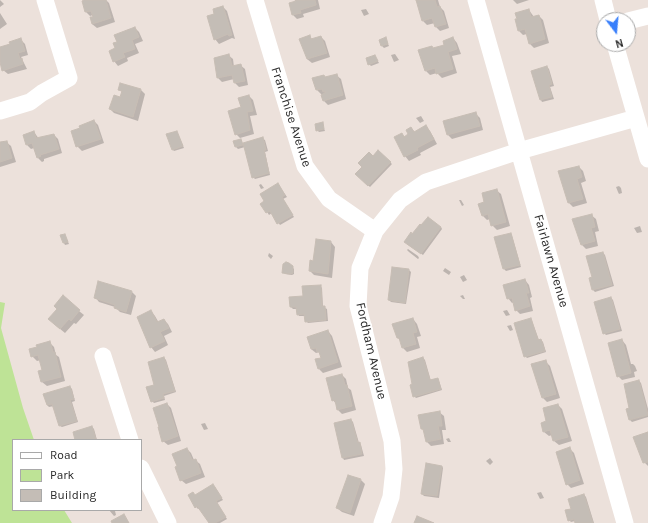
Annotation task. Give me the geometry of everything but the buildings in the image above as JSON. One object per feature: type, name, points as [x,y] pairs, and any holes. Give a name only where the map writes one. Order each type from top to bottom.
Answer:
[{"type":"street","points":[[0,111],[30,102],[69,78],[45,0]]},
{"type":"street","name":"Franchise Avenue","points":[[255,0],[305,166],[329,199],[375,231]]},
{"type":"street","name":"Fairlawn Avenue","points":[[476,0],[625,523]]},
{"type":"street","points":[[603,0],[606,12]]},
{"type":"street","points":[[636,19],[648,16]]},
{"type":"street","points":[[617,52],[648,159]]},
{"type":"street","name":"Fordham Avenue","points":[[382,523],[391,497],[394,469],[392,441],[358,306],[360,268],[375,231],[400,200],[426,182],[519,151],[636,118]]},
{"type":"street","points":[[103,356],[130,439]]},
{"type":"street","points":[[142,470],[168,523]]},
{"type":"green space","points":[[0,302],[5,303],[1,328],[23,408],[34,439],[12,439],[12,511],[65,511],[72,523],[0,523]]}]
